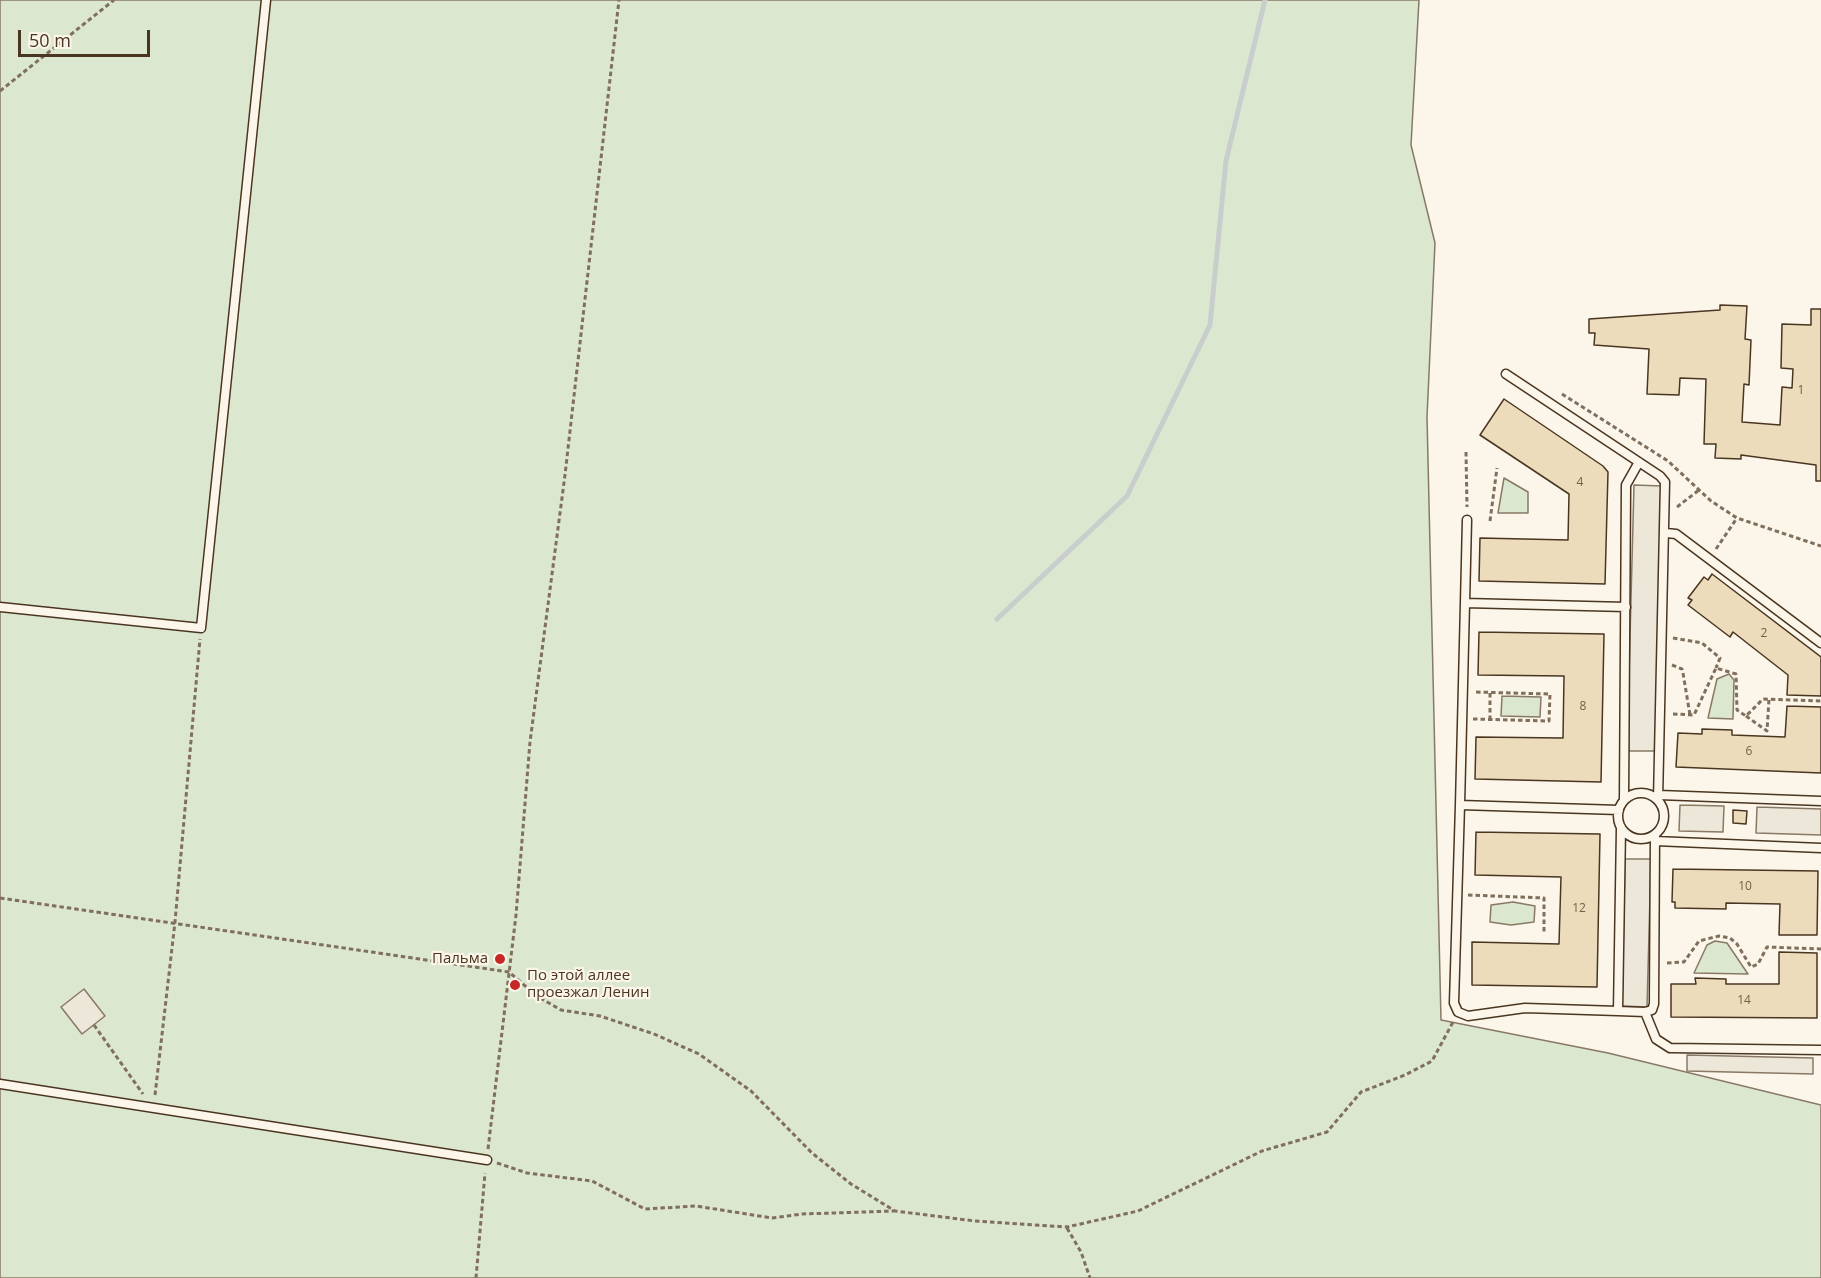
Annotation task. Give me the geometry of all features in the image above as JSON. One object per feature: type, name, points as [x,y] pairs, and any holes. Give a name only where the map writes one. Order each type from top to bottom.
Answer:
[{"type":"lane","points":[[0,607],[201,628],[266,0]]},
{"type":"lane","points":[[1467,520],[1454,1003],[1458,1012],[1468,1016],[1525,1008],[1645,1012],[1652,1010],[1654,1004],[1655,838],[1665,817],[1658,798],[1666,533],[1665,482],[1639,462],[1506,374]]},
{"type":"lane","points":[[1618,1011],[1621,828],[1618,810],[1624,800],[1626,485],[1639,462]]},
{"type":"lane","points":[[1666,533],[1676,534],[1821,643]]},
{"type":"lane","points":[[1466,603],[1626,607]]},
{"type":"lane","points":[[1624,800],[1638,793],[1646,793],[1658,798],[1821,801]]},
{"type":"lane","points":[[1460,805],[1618,810]]},
{"type":"lane","points":[[1621,828],[1636,839],[1644,840],[1655,838],[1821,848]]},
{"type":"lane","points":[[1645,1012],[1656,1039],[1670,1047],[1821,1050]]},
{"type":"lane","points":[[0,1084],[487,1160]]},
{"type":"path","points":[[0,91],[114,0]]},
{"type":"path","points":[[476,1278],[509,972],[530,742],[565,475],[619,0]]},
{"type":"path","points":[[1466,452],[1467,520]]},
{"type":"path","points":[[1490,521],[1497,468]]},
{"type":"path","points":[[1677,508],[1699,490]]},
{"type":"path","points":[[1709,560],[1737,518]]},
{"type":"path","points":[[153,1107],[175,922],[201,628]]},
{"type":"path","points":[[1671,714],[1690,715],[1696,712],[1720,658],[1702,643],[1673,638]]},
{"type":"path","points":[[1672,666],[1682,669],[1690,715]]},
{"type":"path","points":[[1716,668],[1736,674],[1737,710],[1767,731],[1769,699]]},
{"type":"path","points":[[1462,719],[1550,721],[1550,694],[1463,692]]},
{"type":"path","points":[[1490,692],[1490,720]]},
{"type":"path","points":[[1746,716],[1763,699],[1821,701]]},
{"type":"path","points":[[1457,894],[1544,898],[1544,934]]},
{"type":"path","points":[[0,898],[509,972],[537,996],[561,1010],[600,1016],[654,1034],[699,1054],[751,1091],[812,1153],[851,1184],[895,1211]]},
{"type":"path","points":[[1662,963],[1684,962],[1699,941],[1719,936],[1737,944],[1751,967],[1758,964],[1767,947],[1821,949]]},
{"type":"path","points":[[487,1160],[527,1173],[592,1181],[645,1209],[696,1206],[772,1218],[802,1214],[895,1211],[1066,1227],[1138,1212],[1262,1151],[1326,1132],[1361,1092],[1405,1075],[1432,1061],[1458,1012]]},
{"type":"path","points":[[94,1025],[153,1107]]},
{"type":"path","points":[[1066,1227],[1081,1252],[1090,1278]]},
{"type":"green space","points":[[0,0],[1419,0],[1411,145],[1435,243],[1427,417],[1441,1020],[1608,1053],[1821,1105],[1821,1278],[0,1278]]},
{"type":"green space","points":[[1504,478],[1528,492],[1528,513],[1498,513]]},
{"type":"green space","points":[[1729,674],[1734,680],[1733,719],[1708,718],[1717,679]]},
{"type":"green space","points":[[1502,696],[1541,697],[1540,717],[1501,716]]},
{"type":"green space","points":[[1513,902],[1535,906],[1534,922],[1511,925],[1490,922],[1491,905]]},
{"type":"green space","points":[[1715,941],[1727,943],[1748,974],[1694,973],[1707,945]]},
{"type":"shaded area","points":[[1634,485],[1662,486],[1656,751],[1627,751]]},
{"type":"shaded area","points":[[1680,805],[1724,806],[1723,832],[1679,831]]},
{"type":"shaded area","points":[[1757,807],[1821,809],[1821,835],[1756,833]]},
{"type":"shaded area","points":[[1625,859],[1651,859],[1647,1007],[1622,1006]]},
{"type":"shaded area","points":[[84,989],[105,1016],[82,1034],[61,1007]]},
{"type":"shaded area","points":[[1687,1055],[1813,1058],[1813,1074],[1687,1071]]},
{"type":"building","points":[[1720,305],[1747,306],[1745,339],[1751,340],[1749,385],[1744,384],[1742,422],[1780,425],[1782,387],[1792,388],[1793,369],[1781,368],[1782,324],[1811,325],[1811,309],[1821,309],[1821,481],[1816,481],[1816,465],[1741,455],[1741,459],[1715,458],[1716,444],[1704,444],[1706,379],[1680,378],[1679,395],[1647,394],[1649,349],[1594,345],[1595,333],[1589,333],[1589,319],[1720,310]]},
{"type":"building","points":[[1504,399],[1603,466],[1608,472],[1605,584],[1479,581],[1480,538],[1568,540],[1569,494],[1480,435]]},
{"type":"building","points":[[1712,574],[1821,657],[1821,696],[1787,695],[1788,675],[1733,632],[1730,637],[1688,605],[1692,600],[1688,598],[1704,577],[1708,580]]},
{"type":"building","points":[[1479,632],[1604,634],[1601,782],[1475,779],[1476,737],[1563,738],[1564,676],[1478,675]]},
{"type":"building","points":[[1787,706],[1821,707],[1821,773],[1676,767],[1678,733],[1702,734],[1702,729],[1732,730],[1732,735],[1785,737]]},
{"type":"building","points":[[1733,810],[1747,811],[1746,824],[1733,823]]},
{"type":"building","points":[[1476,832],[1600,834],[1597,987],[1472,985],[1472,942],[1559,944],[1561,877],[1475,875]]},
{"type":"building","points":[[1673,869],[1818,871],[1817,935],[1779,935],[1780,904],[1726,903],[1726,909],[1675,908],[1675,902],[1672,902]]},
{"type":"building","points":[[1779,952],[1817,953],[1817,1018],[1671,1017],[1671,984],[1696,984],[1695,978],[1726,979],[1726,984],[1779,984]]},
{"type":"waterway","points":[[997,619],[1127,496],[1210,325],[1226,161],[1265,0]]},
{"type":"place","name":"Пальма","points":[[500,959]]},
{"type":"place","name":"По этой аллее проезжал Ленин","points":[[515,985]]}]
